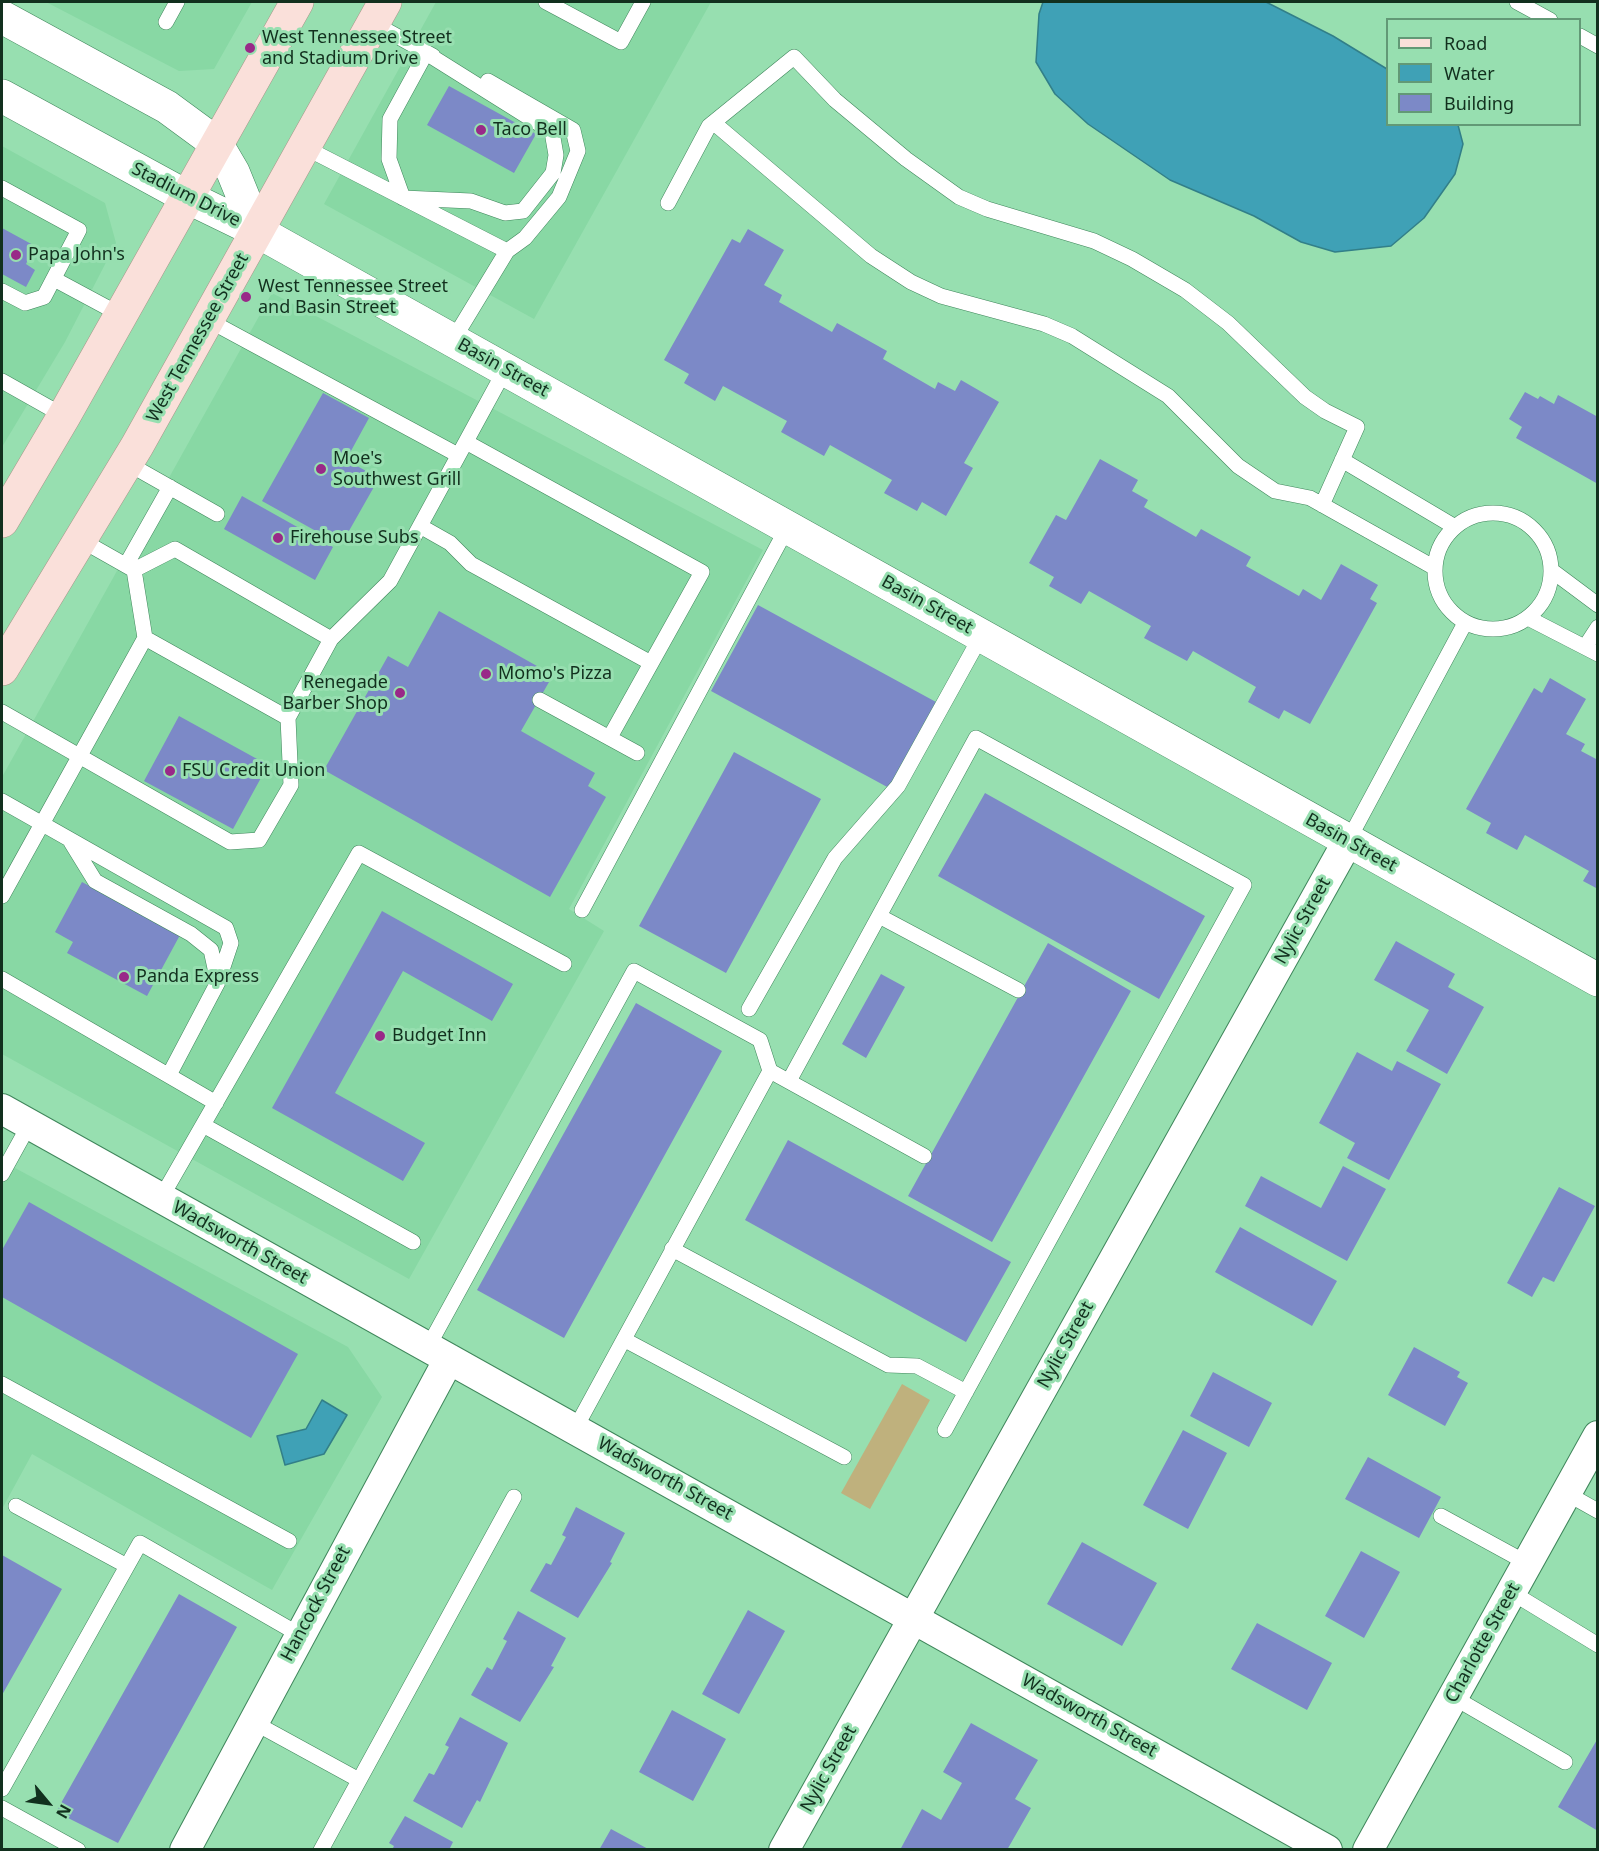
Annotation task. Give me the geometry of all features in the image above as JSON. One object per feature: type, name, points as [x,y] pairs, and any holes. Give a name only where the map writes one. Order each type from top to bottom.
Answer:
[{"type":"main road","points":[[2,521],[64,416],[297,2]]},
{"type":"main road","name":"West Tennessee Street","points":[[2,669],[127,463],[379,12]]},
{"type":"street","name":"Stadium Drive","points":[[2,17],[167,107],[216,143],[234,172],[257,231]]},
{"type":"street","name":"Stadium Drive","points":[[2,96],[186,197],[257,231]]},
{"type":"street","name":"Basin Street","points":[[257,231],[1598,980]]},
{"type":"street","name":"Nylic Street","points":[[784,1850],[1348,840]]},
{"type":"street","name":"Wadsworth Street","points":[[2,1109],[1327,1850]]},
{"type":"street","name":"Hancock Street","points":[[185,1850],[300,1635],[438,1353]]},
{"type":"street","name":"Charlotte Street","points":[[1368,1850],[1598,1436]]},
{"type":"lane","points":[[166,22],[177,2]]},
{"type":"lane","points":[[546,2],[621,42],[644,2]]},
{"type":"lane","points":[[1518,2],[1546,18]]},
{"type":"lane","points":[[379,12],[426,53],[552,132],[556,155],[553,173],[523,211],[505,213],[471,201],[403,198]]},
{"type":"lane","points":[[1581,37],[1598,46]]},
{"type":"lane","points":[[403,198],[389,159],[390,119],[426,53]]},
{"type":"lane","points":[[426,53],[459,65],[573,130],[578,151],[559,197],[525,238],[507,251],[453,340]]},
{"type":"lane","points":[[668,203],[709,126],[794,57],[835,100],[906,159],[959,197],[987,209],[1094,242],[1132,259],[1185,290],[1227,323],[1305,397],[1325,411],[1357,426],[1322,505]]},
{"type":"lane","points":[[714,123],[871,256],[911,282],[941,296],[1044,324],[1072,336],[1168,396],[1238,466],[1275,491],[1310,498],[1435,568]]},
{"type":"lane","points":[[304,147],[507,251]]},
{"type":"lane","points":[[2,188],[79,230],[54,279],[40,300],[25,303],[2,291]]},
{"type":"lane","points":[[54,279],[121,315]]},
{"type":"lane","points":[[208,320],[702,572],[610,737]]},
{"type":"lane","points":[[2,712],[230,842],[259,840],[291,785],[288,718],[331,639],[390,581],[505,369]]},
{"type":"lane","points":[[2,381],[64,416]]},
{"type":"lane","points":[[1342,460],[1455,527]]},
{"type":"lane","points":[[127,463],[217,514]]},
{"type":"lane","points":[[2,896],[145,638],[130,567],[170,488]]},
{"type":"lane","points":[[1498,512],[1517,517],[1533,527],[1544,542],[1551,560],[1551,570],[1546,597],[1528,618],[1502,630],[1483,630],[1465,623],[1449,611],[1439,594],[1435,568],[1437,555],[1446,537],[1455,527],[1478,514],[1498,512]]},
{"type":"lane","points":[[420,526],[450,543],[471,564],[651,663]]},
{"type":"lane","points":[[582,910],[787,528]]},
{"type":"lane","points":[[81,540],[130,567]]},
{"type":"lane","points":[[130,567],[175,549],[331,639]]},
{"type":"lane","points":[[1551,570],[1598,605]]},
{"type":"lane","points":[[1528,618],[1592,651],[1598,627]]},
{"type":"lane","points":[[1348,840],[1465,623]]},
{"type":"lane","points":[[748,1009],[835,858],[898,786],[981,636]]},
{"type":"lane","points":[[145,638],[288,718]]},
{"type":"lane","points":[[540,700],[638,753]]},
{"type":"lane","points":[[789,1081],[976,738],[1244,885],[945,1430]]},
{"type":"lane","points":[[2,801],[226,928],[231,943],[218,982],[169,1076]]},
{"type":"lane","points":[[70,840],[95,881],[191,934],[211,950],[218,982]]},
{"type":"lane","points":[[161,1198],[359,853],[564,964]]},
{"type":"lane","points":[[879,916],[1018,990]]},
{"type":"lane","points":[[438,1353],[634,971],[760,1040],[770,1071],[924,1156]]},
{"type":"lane","points":[[2,979],[216,1103]]},
{"type":"lane","points":[[575,1429],[770,1071]]},
{"type":"lane","points":[[2,1174],[29,1125]]},
{"type":"lane","points":[[203,1125],[413,1242]]},
{"type":"lane","points":[[672,1249],[888,1365],[917,1366],[966,1392]]},
{"type":"lane","points":[[625,1340],[844,1457]]},
{"type":"lane","points":[[2,1384],[289,1541]]},
{"type":"lane","points":[[1566,1493],[1598,1512]]},
{"type":"lane","points":[[321,1850],[514,1497]]},
{"type":"lane","points":[[16,1506],[127,1566]]},
{"type":"lane","points":[[1441,1516],[1527,1563]]},
{"type":"lane","points":[[2,1789],[140,1544],[300,1635]]},
{"type":"lane","points":[[1511,1592],[1598,1646]]},
{"type":"lane","points":[[1452,1697],[1564,1762]]},
{"type":"lane","points":[[253,1722],[359,1780]]},
{"type":"lane","points":[[2,1808],[78,1850]]},
{"type":"shaded area","points":[[46,2],[252,2],[214,69],[179,71]]},
{"type":"shaded area","points":[[436,2],[711,2],[534,319],[324,204]]},
{"type":"shaded area","points":[[2,146],[105,203],[116,243],[65,342],[2,447]]},
{"type":"shaded area","points":[[272,293],[763,550],[569,909],[604,931],[409,1279],[2,1054],[2,777]]},
{"type":"shaded area","points":[[2,1161],[348,1347],[382,1397],[272,1590],[32,1454],[2,1509]]},
{"type":"shaded area","points":[[902,1384],[930,1400],[870,1509],[841,1493]]},
{"type":"water","points":[[1043,2],[1266,2],[1333,36],[1386,68],[1386,126],[1458,126],[1463,144],[1455,174],[1424,218],[1391,246],[1335,252],[1301,242],[1254,216],[1170,180],[1088,124],[1055,94],[1036,62],[1039,14]]},
{"type":"water","points":[[322,1400],[347,1415],[324,1454],[285,1465],[277,1436],[306,1429]]},
{"type":"building","name":"Taco Bell","points":[[449,86],[536,134],[514,173],[427,125]]},
{"type":"building","name":"Papa John's","points":[[2,228],[35,246],[26,264],[35,270],[26,287],[2,274]]},
{"type":"building","points":[[748,229],[784,250],[764,285],[782,295],[779,302],[832,332],[837,323],[887,351],[883,359],[935,389],[938,382],[955,391],[961,380],[999,402],[964,463],[973,468],[946,516],[922,502],[917,511],[884,493],[892,480],[830,445],[824,456],[781,432],[787,421],[723,386],[715,401],[684,383],[689,374],[664,360],[732,239],[740,243]]},
{"type":"building","points":[[1525,392],[1538,399],[1540,396],[1554,404],[1558,395],[1598,417],[1598,484],[1516,438],[1522,427],[1509,419]]},
{"type":"building","name":"Moe's Southwest Grill","points":[[323,393],[369,418],[346,460],[379,478],[341,545],[262,501]]},
{"type":"building","points":[[1100,459],[1138,480],[1132,491],[1148,500],[1144,507],[1196,537],[1201,529],[1251,557],[1246,566],[1299,596],[1303,589],[1321,600],[1341,564],[1378,585],[1370,599],[1377,603],[1310,724],[1284,710],[1279,719],[1248,702],[1256,687],[1193,651],[1187,661],[1144,638],[1151,626],[1089,591],[1081,604],[1049,586],[1054,577],[1029,563],[1056,515],[1066,520]]},
{"type":"building","name":"Firehouse Subs","points":[[242,496],[333,547],[315,580],[224,529]]},
{"type":"building","points":[[758,605],[936,702],[889,788],[711,691]]},
{"type":"building","points":[[439,611],[553,675],[521,731],[595,773],[588,786],[606,797],[550,897],[324,770],[388,656],[408,667]]},
{"type":"building","points":[[1550,678],[1586,699],[1566,734],[1585,744],[1581,751],[1598,760],[1598,889],[1583,881],[1589,871],[1525,835],[1517,850],[1486,833],[1491,823],[1466,809],[1534,688],[1542,693]]},
{"type":"building","points":[[179,716],[268,765],[233,829],[144,781]]},
{"type":"building","points":[[734,752],[821,799],[726,973],[639,926]]},
{"type":"building","points":[[985,793],[1205,916],[1159,999],[938,876]]},
{"type":"building","points":[[82,882],[180,935],[147,996],[67,953],[73,942],[55,932]]},
{"type":"building","points":[[382,911],[513,984],[492,1021],[403,971],[335,1093],[425,1143],[403,1181],[272,1108]]},
{"type":"building","points":[[1396,941],[1455,974],[1448,987],[1484,1007],[1447,1074],[1406,1051],[1429,1010],[1374,980]]},
{"type":"building","points":[[1048,943],[1131,991],[992,1242],[908,1196]]},
{"type":"building","points":[[881,974],[905,987],[866,1058],[842,1044]]},
{"type":"building","points":[[636,1003],[722,1051],[564,1338],[477,1290]]},
{"type":"building","points":[[1357,1052],[1392,1071],[1397,1061],[1441,1084],[1389,1180],[1347,1158],[1355,1143],[1319,1123]]},
{"type":"building","points":[[788,1140],[1011,1262],[966,1342],[745,1220]]},
{"type":"building","points":[[1343,1166],[1386,1189],[1347,1261],[1245,1206],[1261,1176],[1321,1208]]},
{"type":"building","points":[[1559,1187],[1595,1206],[1554,1282],[1543,1277],[1532,1297],[1507,1283]]},
{"type":"building","points":[[29,1202],[298,1354],[251,1438],[2,1297],[2,1250]]},
{"type":"building","points":[[1240,1227],[1337,1281],[1312,1326],[1215,1272]]},
{"type":"building","points":[[1414,1347],[1460,1372],[1457,1377],[1468,1383],[1445,1426],[1388,1395]]},
{"type":"building","points":[[1213,1372],[1272,1403],[1249,1447],[1190,1416]]},
{"type":"building","points":[[1183,1430],[1227,1453],[1188,1529],[1143,1505]]},
{"type":"building","points":[[1368,1457],[1441,1497],[1419,1538],[1345,1499]]},
{"type":"building","points":[[576,1507],[625,1533],[610,1562],[612,1563],[578,1618],[530,1591],[546,1563],[551,1565],[566,1537],[562,1535]]},
{"type":"building","points":[[1082,1542],[1157,1583],[1122,1646],[1047,1604]]},
{"type":"building","points":[[1361,1551],[1400,1572],[1364,1638],[1325,1616]]},
{"type":"building","points":[[2,1555],[62,1589],[2,1695]]},
{"type":"building","points":[[179,1594],[237,1627],[118,1843],[56,1812]]},
{"type":"building","points":[[748,1610],[785,1631],[739,1714],[702,1694]]},
{"type":"building","points":[[518,1611],[566,1638],[551,1666],[554,1667],[520,1722],[471,1695],[487,1667],[492,1670],[507,1641],[503,1639]]},
{"type":"building","points":[[1257,1623],[1332,1663],[1307,1710],[1231,1669]]},
{"type":"building","points":[[672,1710],[726,1739],[693,1801],[639,1772]]},
{"type":"building","points":[[460,1717],[508,1743],[480,1802],[477,1800],[462,1828],[413,1801],[429,1773],[434,1775],[449,1747],[445,1745]]},
{"type":"building","points":[[971,1723],[1038,1760],[1015,1799],[1031,1808],[1007,1850],[900,1850],[922,1809],[941,1820],[962,1783],[943,1772]]},
{"type":"building","points":[[1598,1738],[1598,1831],[1558,1807]]},
{"type":"building","points":[[405,1816],[453,1842],[449,1850],[392,1850],[394,1846],[389,1843]]},
{"type":"building","points":[[611,1829],[650,1850],[599,1850]]},
{"type":"place","name":"West Tennessee Street and Stadium Drive","points":[[250,48]]},
{"type":"place","name":"Taco Bell","points":[[481,130]]},
{"type":"place","name":"Papa John's","points":[[16,255]]},
{"type":"place","name":"West Tennessee Street and Basin Street","points":[[246,297]]},
{"type":"place","name":"Moe's Southwest Grill","points":[[321,469]]},
{"type":"place","name":"Firehouse Subs","points":[[278,538]]},
{"type":"place","name":"Momo's Pizza","points":[[486,674]]},
{"type":"place","name":"Renegade Barber Shop","points":[[400,693]]},
{"type":"place","name":"FSU Credit Union","points":[[170,771]]},
{"type":"place","name":"Panda Express","points":[[124,977]]},
{"type":"place","name":"Budget Inn","points":[[380,1036]]}]
